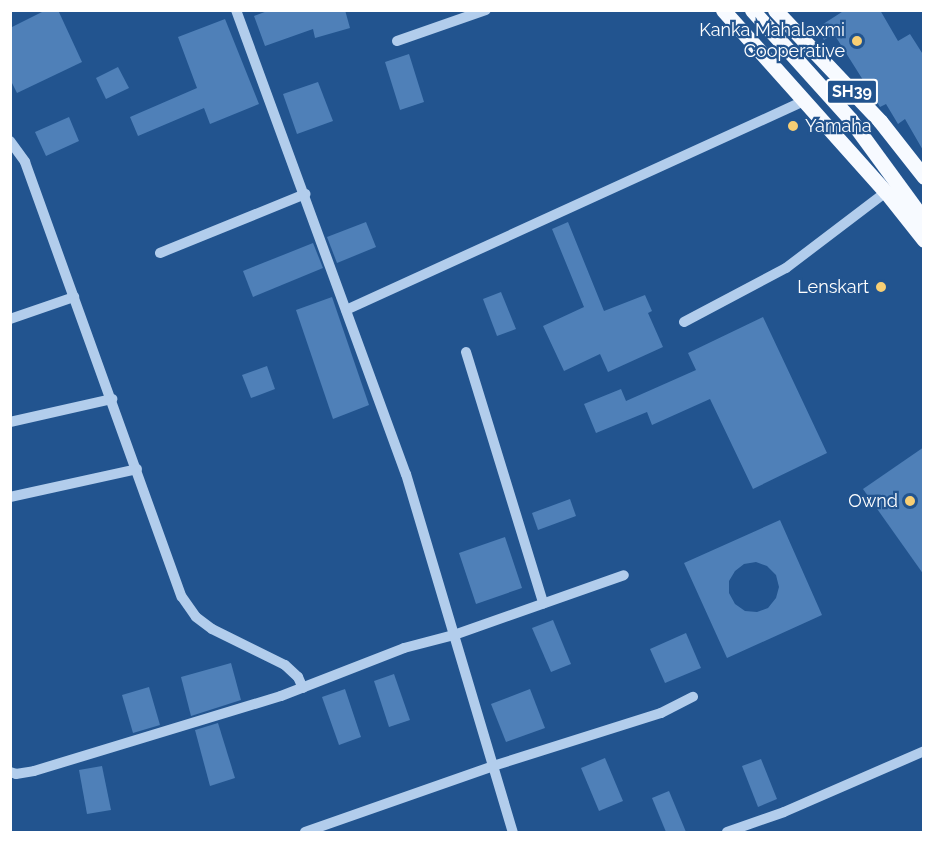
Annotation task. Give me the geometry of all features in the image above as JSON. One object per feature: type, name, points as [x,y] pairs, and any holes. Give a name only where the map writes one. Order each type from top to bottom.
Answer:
[{"type":"main road","name":"SH39","points":[[723,10],[886,192],[924,240]]},
{"type":"main road","points":[[752,10],[850,119],[924,220]]},
{"type":"main road","name":"SH39","points":[[775,10],[880,121],[924,177]]},
{"type":"street","points":[[236,10],[406,474],[513,832]]},
{"type":"street","points":[[397,41],[486,10]]},
{"type":"street","points":[[346,310],[804,101]]},
{"type":"street","points":[[10,141],[25,162],[182,597],[196,616],[212,630],[285,664],[298,677],[303,688]]},
{"type":"street","points":[[684,322],[786,268],[886,192]]},
{"type":"street","points":[[160,253],[304,194]]},
{"type":"street","points":[[10,319],[74,297]]},
{"type":"street","points":[[466,352],[543,603]]},
{"type":"street","points":[[10,423],[112,399]]},
{"type":"street","points":[[10,497],[137,469]]},
{"type":"street","points":[[10,772],[16,774],[34,771],[303,688],[404,648],[454,635],[624,575]]},
{"type":"street","points":[[305,832],[493,766],[661,713],[693,698]]},
{"type":"street","points":[[728,832],[784,812],[924,751]]},
{"type":"building","points":[[46,10],[58,10],[82,62],[17,93],[10,79],[10,28]]},
{"type":"building","points":[[270,10],[345,10],[350,28],[315,38],[313,29],[265,46],[254,16]]},
{"type":"building","points":[[845,10],[880,10],[898,41],[910,34],[924,56],[924,152],[905,119],[898,124],[886,104],[880,107],[834,34],[824,40],[817,28]]},
{"type":"building","points":[[225,19],[259,104],[210,124],[204,108],[138,136],[130,117],[197,88],[178,37]]},
{"type":"building","points":[[409,54],[424,102],[400,110],[385,62]]},
{"type":"building","points":[[118,67],[129,88],[106,99],[96,78]]},
{"type":"building","points":[[318,82],[333,121],[297,134],[283,94]]},
{"type":"building","points":[[69,117],[79,141],[46,156],[35,132]]},
{"type":"building","points":[[366,222],[376,247],[337,263],[327,237]]},
{"type":"building","points":[[568,222],[604,311],[645,295],[652,311],[648,313],[663,347],[608,372],[600,354],[564,371],[543,326],[584,307],[552,229]]},
{"type":"building","points":[[313,243],[323,268],[253,297],[243,271]]},
{"type":"building","points":[[501,292],[516,329],[497,336],[483,299]]},
{"type":"building","points":[[332,297],[369,405],[333,419],[296,310]]},
{"type":"building","points":[[763,317],[827,453],[753,489],[710,399],[652,425],[647,412],[596,433],[584,404],[621,389],[626,401],[696,370],[688,353]]},
{"type":"building","points":[[267,366],[275,389],[251,398],[242,375]]},
{"type":"building","points":[[924,447],[924,575],[863,489]]},
{"type":"building","points":[[570,499],[576,516],[538,530],[532,513]]},
{"type":"building","points":[[780,520],[822,615],[727,658],[684,563]],"holes":[[[756,562],[767,566],[776,575],[779,587],[776,598],[768,608],[757,612],[745,611],[735,604],[729,593],[729,581],[735,571],[744,564]]]},
{"type":"building","points":[[505,537],[522,588],[476,604],[459,553]]},
{"type":"building","points":[[553,620],[571,664],[551,672],[532,628]]},
{"type":"building","points":[[686,633],[701,668],[665,683],[650,649]]},
{"type":"building","points":[[231,663],[241,700],[191,716],[181,677]]},
{"type":"building","points":[[394,674],[410,720],[389,727],[374,681]]},
{"type":"building","points":[[149,687],[160,725],[133,733],[122,695]]},
{"type":"building","points":[[345,689],[361,737],[339,745],[322,697]]},
{"type":"building","points":[[530,689],[545,728],[506,742],[491,704]]},
{"type":"building","points":[[218,723],[235,778],[210,786],[195,730]]},
{"type":"building","points":[[605,758],[623,801],[599,811],[581,768]]},
{"type":"building","points":[[761,759],[777,799],[758,807],[742,766]]},
{"type":"building","points":[[102,766],[111,810],[87,814],[79,770]]},
{"type":"building","points":[[669,791],[686,832],[666,832],[652,798]]},
{"type":"place","name":"Kanka Mahalaxmi Cooperative","points":[[857,41]]},
{"type":"place","name":"Yamaha","points":[[793,126]]},
{"type":"place","name":"Lenskart","points":[[881,287]]},
{"type":"place","name":"Ownd","points":[[910,501]]}]
